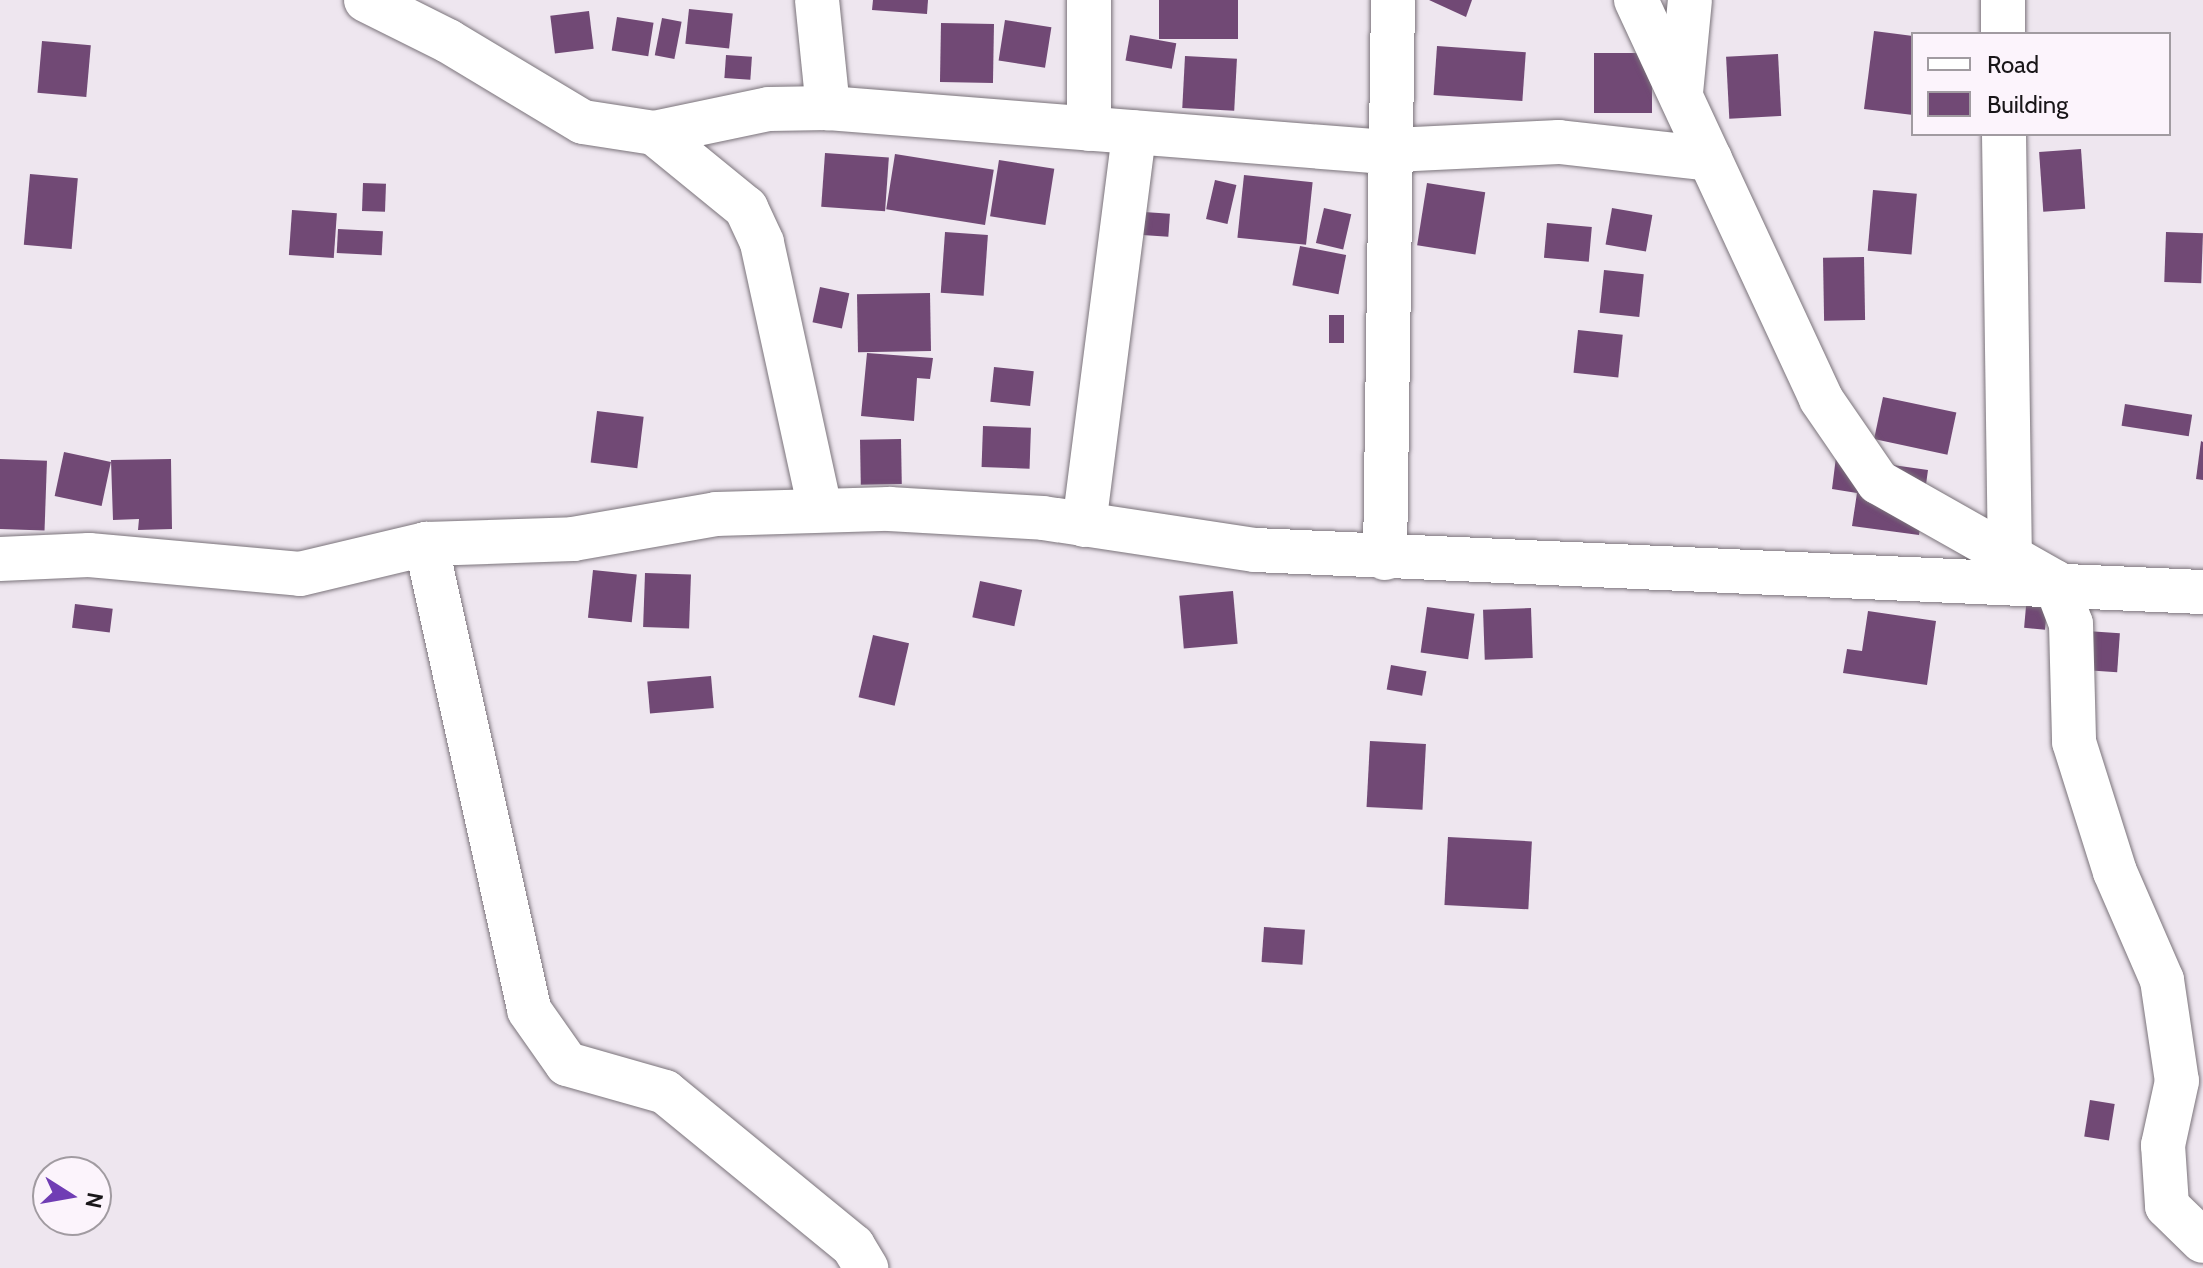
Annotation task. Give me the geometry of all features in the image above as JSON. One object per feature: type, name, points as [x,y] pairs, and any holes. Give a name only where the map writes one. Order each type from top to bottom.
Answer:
[{"type":"street","points":[[366,0],[448,41],[583,122],[654,133],[769,109],[828,108],[1391,151],[1559,142],[1710,159]]},
{"type":"street","points":[[817,0],[828,108]]},
{"type":"street","points":[[1089,0],[1089,129]]},
{"type":"street","points":[[1385,558],[1393,0]]},
{"type":"street","points":[[1636,0],[1821,399],[1878,482],[2010,568],[2055,582],[2203,592]]},
{"type":"street","points":[[1681,96],[1690,0]]},
{"type":"street","points":[[2003,0],[2003,32]]},
{"type":"street","points":[[1084,525],[1134,132]]},
{"type":"street","points":[[654,133],[746,208],[762,243],[820,510]]},
{"type":"street","points":[[2004,136],[2010,568]]},
{"type":"street","points":[[0,559],[89,555],[300,574],[426,544],[573,539],[716,514],[889,509],[1084,525],[1255,550],[1385,558],[2010,568]]},
{"type":"street","points":[[426,544],[529,1010],[567,1064],[665,1092],[853,1246],[866,1268]]},
{"type":"street","points":[[2055,582],[2071,624],[2074,742],[2115,872],[2162,980],[2177,1081],[2163,1145],[2167,1206],[2203,1241]]},
{"type":"building","points":[[873,0],[928,0],[927,14],[872,10]]},
{"type":"building","points":[[1159,0],[1238,0],[1238,39],[1159,39]]},
{"type":"building","points":[[1429,0],[1472,0],[1466,17]]},
{"type":"building","points":[[689,9],[733,14],[729,48],[685,44]]},
{"type":"building","points":[[589,11],[594,49],[555,53],[550,16]]},
{"type":"building","points":[[617,17],[654,23],[648,56],[612,51]]},
{"type":"building","points":[[662,18],[682,22],[674,59],[655,55]]},
{"type":"building","points":[[1005,20],[1051,27],[1045,68],[999,60]]},
{"type":"building","points":[[941,23],[994,24],[993,83],[940,82]]},
{"type":"building","points":[[1874,31],[1911,36],[1911,115],[1864,109]]},
{"type":"building","points":[[1130,35],[1176,43],[1172,69],[1125,61]]},
{"type":"building","points":[[42,41],[91,45],[86,97],[37,93]]},
{"type":"building","points":[[1437,46],[1526,52],[1522,101],[1434,95]]},
{"type":"building","points":[[1594,53],[1652,53],[1652,113],[1594,113]]},
{"type":"building","points":[[1778,54],[1781,116],[1729,119],[1726,57]]},
{"type":"building","points":[[726,55],[752,57],[750,80],[724,78]]},
{"type":"building","points":[[1185,56],[1237,59],[1234,111],[1182,108]]},
{"type":"building","points":[[2081,149],[2085,209],[2043,212],[2039,152]]},
{"type":"building","points":[[825,153],[889,157],[885,211],[821,207]]},
{"type":"building","points":[[895,154],[994,170],[985,225],[886,209]]},
{"type":"building","points":[[999,160],[1054,169],[1045,225],[990,216]]},
{"type":"building","points":[[30,174],[78,178],[72,249],[24,245]]},
{"type":"building","points":[[1244,175],[1313,182],[1306,245],[1237,238]]},
{"type":"building","points":[[1215,180],[1236,185],[1227,224],[1206,219]]},
{"type":"building","points":[[363,183],[386,184],[385,212],[362,211]]},
{"type":"building","points":[[1427,183],[1485,192],[1475,254],[1417,245]]},
{"type":"building","points":[[1873,190],[1917,194],[1912,255],[1868,251]]},
{"type":"building","points":[[1324,208],[1351,214],[1343,249],[1316,243]]},
{"type":"building","points":[[1612,208],[1652,215],[1646,252],[1606,244]]},
{"type":"building","points":[[292,210],[337,213],[334,258],[289,255]]},
{"type":"building","points":[[1144,212],[1170,214],[1168,237],[1142,235]]},
{"type":"building","points":[[1547,223],[1592,227],[1589,262],[1544,258]]},
{"type":"building","points":[[338,229],[383,231],[382,255],[337,253]]},
{"type":"building","points":[[945,232],[988,235],[984,296],[941,293]]},
{"type":"building","points":[[2166,232],[2203,233],[2201,283],[2164,282]]},
{"type":"building","points":[[1300,246],[1346,255],[1339,294],[1292,285]]},
{"type":"building","points":[[1864,257],[1865,320],[1824,321],[1823,258]]},
{"type":"building","points":[[1604,270],[1644,274],[1639,317],[1600,313]]},
{"type":"building","points":[[820,287],[849,293],[842,328],[813,322]]},
{"type":"building","points":[[930,293],[931,351],[858,352],[857,294]]},
{"type":"building","points":[[1329,315],[1344,315],[1344,343],[1329,343]]},
{"type":"building","points":[[1578,330],[1623,335],[1618,377],[1574,373]]},
{"type":"building","points":[[867,353],[933,358],[930,379],[917,378],[914,421],[861,416]]},
{"type":"building","points":[[994,367],[1034,371],[1030,406],[990,402]]},
{"type":"building","points":[[1883,397],[1956,413],[1947,455],[1874,439]]},
{"type":"building","points":[[2125,404],[2192,415],[2189,436],[2122,426]]},
{"type":"building","points":[[597,411],[644,417],[637,468],[591,463]]},
{"type":"building","points":[[983,426],[1031,428],[1030,469],[982,467]]},
{"type":"building","points":[[901,439],[902,484],[861,485],[860,440]]},
{"type":"building","points":[[2203,442],[2203,480],[2196,479]]},
{"type":"building","points":[[64,452],[111,462],[102,506],[55,496]]},
{"type":"building","points":[[1836,457],[1928,470],[1919,535],[1852,526],[1857,493],[1832,489]]},
{"type":"building","points":[[0,459],[47,461],[45,531],[0,529]]},
{"type":"building","points":[[171,459],[172,529],[138,530],[139,519],[113,520],[111,460]]},
{"type":"building","points":[[593,570],[637,575],[632,622],[588,618]]},
{"type":"building","points":[[645,573],[691,575],[689,629],[643,627]]},
{"type":"building","points":[[980,581],[1022,590],[1014,626],[972,617]]},
{"type":"building","points":[[1233,591],[1238,644],[1184,649],[1179,596]]},
{"type":"building","points":[[2027,595],[2048,597],[2045,630],[2024,628]]},
{"type":"building","points":[[75,604],[113,609],[110,632],[72,628]]},
{"type":"building","points":[[1427,607],[1475,614],[1468,659],[1421,653]]},
{"type":"building","points":[[1531,608],[1533,658],[1485,660],[1483,610]]},
{"type":"building","points":[[1868,611],[1936,621],[1927,685],[1843,673],[1847,649],[1862,651]]},
{"type":"building","points":[[2072,630],[2120,633],[2117,672],[2069,669]]},
{"type":"building","points":[[873,635],[909,643],[895,706],[859,697]]},
{"type":"building","points":[[1391,665],[1426,671],[1422,696],[1387,690]]},
{"type":"building","points":[[711,676],[714,708],[650,713],[647,682]]},
{"type":"building","points":[[1370,741],[1426,744],[1422,810],[1367,807]]},
{"type":"building","points":[[1448,837],[1532,841],[1528,909],[1444,905]]},
{"type":"building","points":[[1264,927],[1305,930],[1302,965],[1262,962]]},
{"type":"building","points":[[2090,1100],[2115,1104],[2109,1140],[2084,1137]]}]
